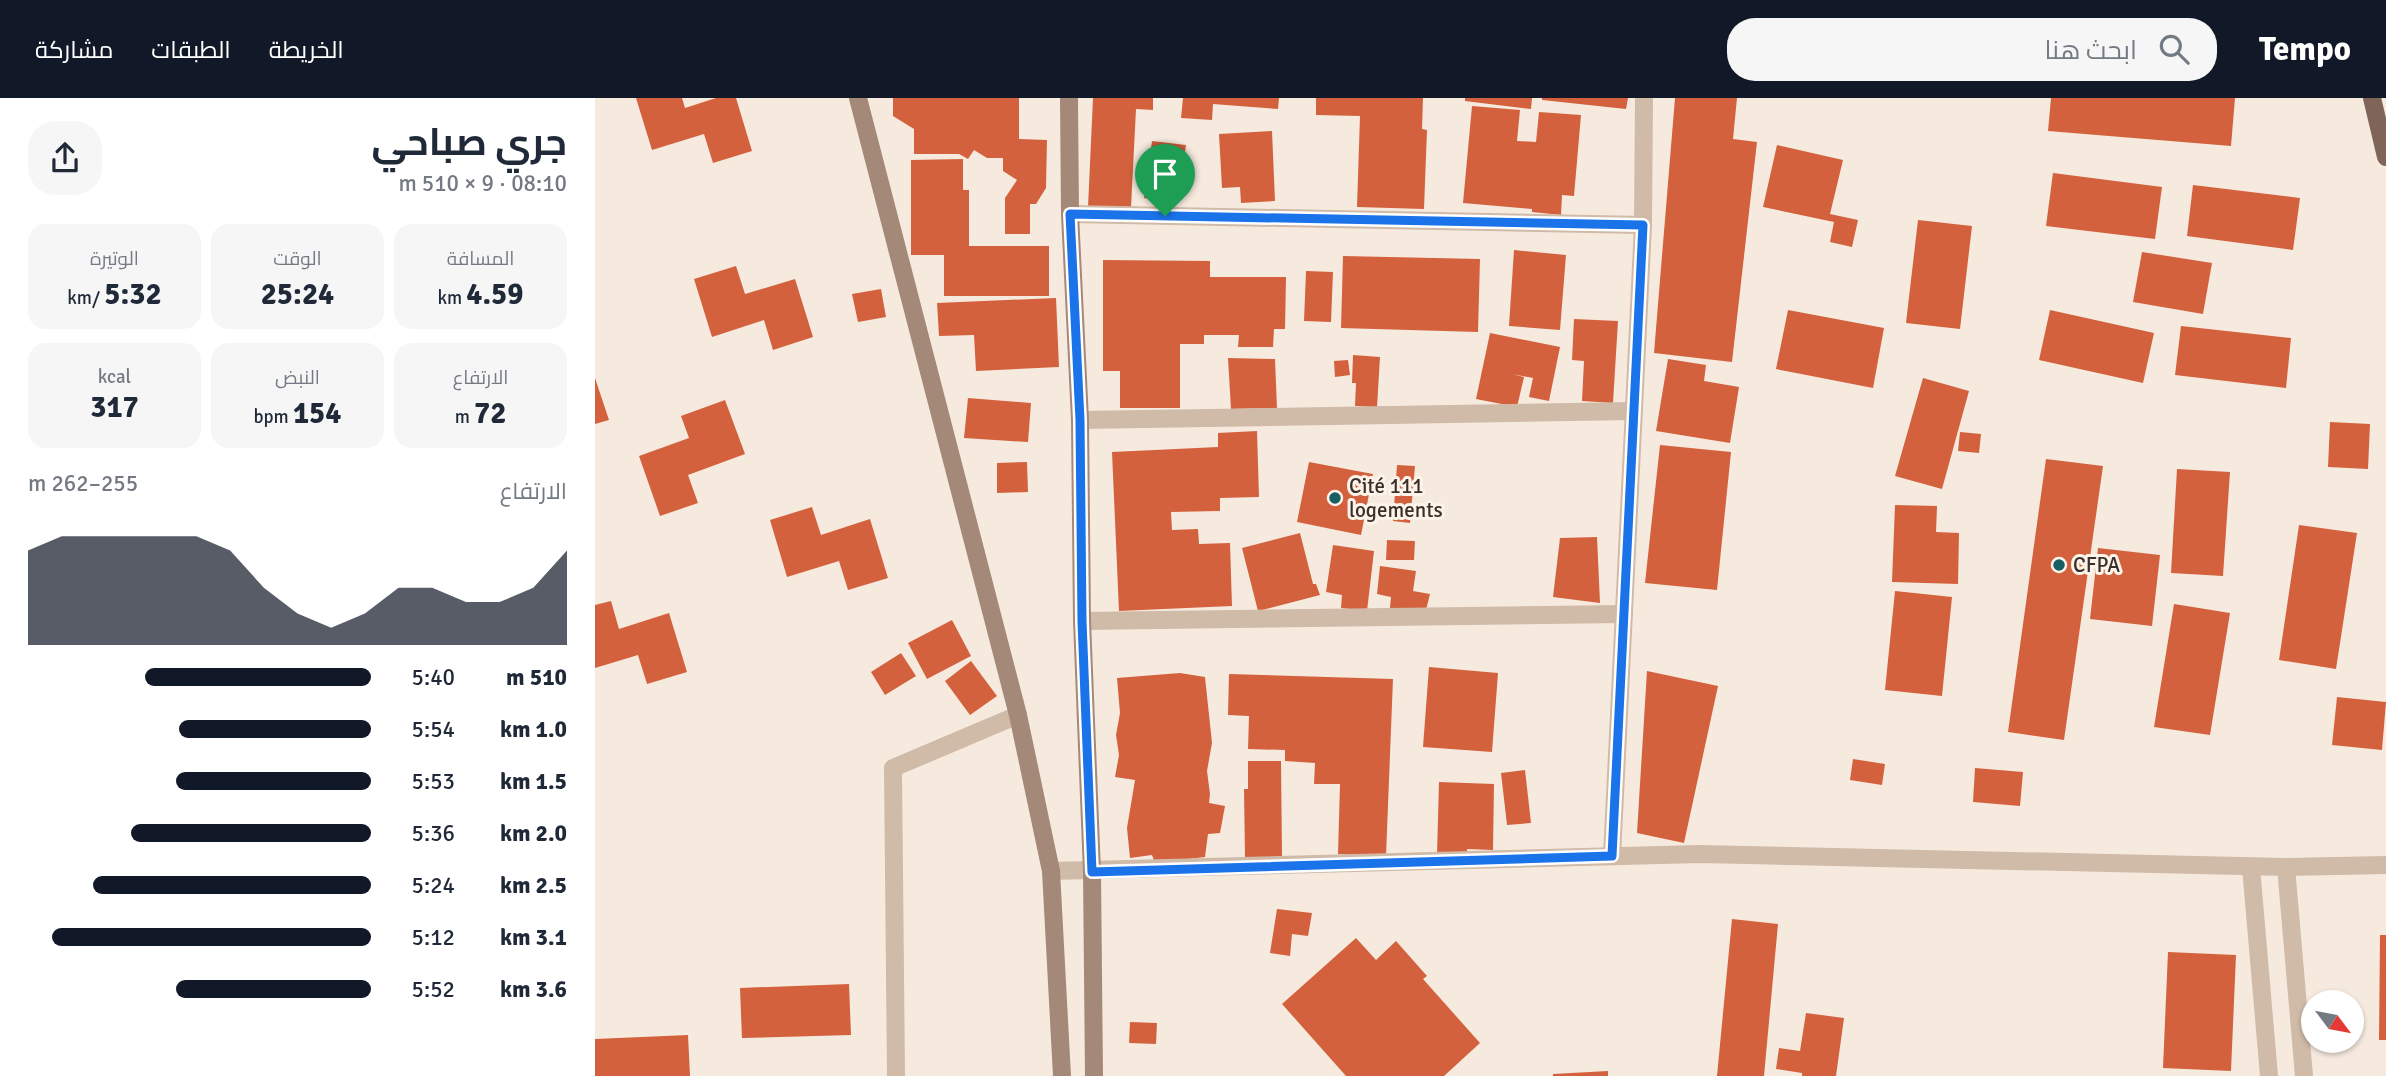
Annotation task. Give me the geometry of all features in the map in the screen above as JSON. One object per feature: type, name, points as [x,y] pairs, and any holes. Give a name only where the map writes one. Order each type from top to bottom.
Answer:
[{"type":"main road","points":[[2372,98],[2386,157]]},
{"type":"street","points":[[858,98],[1018,715],[1051,871],[1062,1076]]},
{"type":"street","points":[[1069,98],[1070,214],[1080,420],[1082,621],[1092,872],[1094,1076]]},
{"type":"street","points":[[1612,856],[1643,225],[1644,98]]},
{"type":"street","points":[[1070,214],[1643,225]]},
{"type":"street","points":[[1080,420],[1634,411]]},
{"type":"street","points":[[1082,621],[1624,614]]},
{"type":"street","points":[[896,1076],[893,768],[1018,715]]},
{"type":"street","points":[[1051,871],[1700,854],[2286,867],[2386,865]]},
{"type":"street","points":[[2251,866],[2269,1076]]},
{"type":"street","points":[[2286,867],[2304,1076]]},
{"type":"building","points":[[636,98],[682,98],[685,108],[716,98],[736,98],[752,151],[713,163],[704,134],[652,150]]},
{"type":"building","points":[[893,98],[1019,98],[1019,139],[1047,140],[1046,188],[1036,204],[1030,204],[1030,234],[1005,234],[1005,198],[1017,180],[1003,171],[1003,158],[987,158],[974,150],[968,159],[959,154],[914,154],[914,129],[893,116]]},
{"type":"building","points":[[1093,98],[1153,98],[1153,110],[1136,109],[1131,208],[1088,207]]},
{"type":"building","points":[[1183,98],[1279,98],[1278,109],[1213,104],[1212,120],[1181,118]]},
{"type":"building","points":[[1316,98],[1423,98],[1422,129],[1427,130],[1424,209],[1357,207],[1360,116],[1316,115]]},
{"type":"building","points":[[1465,98],[1532,98],[1531,109],[1465,101]]},
{"type":"building","points":[[1542,98],[1628,98],[1626,109]]},
{"type":"building","points":[[1675,98],[1737,98],[1733,139],[1757,142],[1732,362],[1654,353]]},
{"type":"building","points":[[2051,98],[2235,98],[2231,146],[2048,131]]},
{"type":"building","points":[[1472,106],[1520,110],[1517,141],[1536,142],[1539,112],[1581,115],[1574,196],[1562,195],[1561,215],[1532,212],[1532,209],[1463,203]]},
{"type":"building","points":[[1272,131],[1275,201],[1241,203],[1240,187],[1222,188],[1219,134]]},
{"type":"building","points":[[1152,141],[1186,145],[1178,202],[1144,198]]},
{"type":"building","points":[[1777,145],[1843,160],[1830,214],[1858,220],[1852,247],[1830,242],[1834,222],[1763,207]]},
{"type":"building","points":[[963,159],[963,190],[969,190],[969,246],[1049,246],[1049,296],[944,296],[944,255],[911,255],[911,160]]},
{"type":"building","points":[[2053,173],[2162,187],[2155,239],[2046,226]]},
{"type":"building","points":[[2193,185],[2300,198],[2293,250],[2187,236]]},
{"type":"building","points":[[1918,220],[1972,226],[1960,329],[1906,323]]},
{"type":"building","points":[[1514,250],[1566,255],[1560,330],[1509,326]]},
{"type":"building","points":[[2142,252],[2212,263],[2203,314],[2133,302]]},
{"type":"building","points":[[1343,256],[1480,259],[1478,332],[1341,328]]},
{"type":"building","points":[[1103,260],[1210,261],[1210,277],[1286,277],[1285,329],[1274,329],[1273,347],[1238,347],[1239,335],[1204,335],[1204,344],[1180,344],[1180,408],[1120,408],[1120,371],[1103,371]]},
{"type":"building","points":[[736,266],[745,294],[795,279],[813,337],[773,350],[764,320],[712,337],[694,279]]},
{"type":"building","points":[[1306,271],[1333,272],[1331,322],[1304,321]]},
{"type":"building","points":[[881,289],[886,317],[858,322],[852,294]]},
{"type":"building","points":[[1056,298],[1059,367],[976,371],[974,335],[939,336],[937,303]]},
{"type":"building","points":[[1788,310],[1884,328],[1873,388],[1776,369]]},
{"type":"building","points":[[2050,310],[2154,333],[2143,383],[2039,360]]},
{"type":"building","points":[[1574,319],[1618,321],[1613,403],[1582,401],[1584,361],[1572,360]]},
{"type":"building","points":[[2181,326],[2291,338],[2286,388],[2175,375]]},
{"type":"building","points":[[1490,333],[1560,347],[1549,401],[1529,397],[1533,378],[1512,374],[1524,377],[1517,407],[1476,399]]},
{"type":"building","points":[[1353,355],[1380,357],[1377,407],[1355,406]]},
{"type":"building","points":[[1228,358],[1275,359],[1277,408],[1231,409]]},
{"type":"building","points":[[1668,359],[1706,365],[1704,381],[1739,387],[1730,443],[1656,431]]},
{"type":"building","points":[[1348,360],[1350,375],[1335,377],[1334,361]]},
{"type":"building","points":[[595,378],[609,420],[595,424]]},
{"type":"building","points":[[1923,378],[1969,391],[1942,489],[1895,476]]},
{"type":"building","points":[[968,398],[1031,403],[1028,442],[964,438]]},
{"type":"building","points":[[725,400],[745,454],[688,475],[698,503],[660,516],[639,456],[689,438],[681,416]]},
{"type":"building","points":[[2330,422],[2370,424],[2368,469],[2328,467]]},
{"type":"building","points":[[1257,431],[1259,497],[1220,498],[1220,511],[1171,512],[1172,530],[1198,529],[1199,544],[1230,543],[1232,606],[1119,611],[1112,452],[1218,447],[1218,433]]},
{"type":"building","points":[[1960,432],[1981,434],[1979,453],[1958,451]]},
{"type":"building","points":[[1660,445],[1731,452],[1717,590],[1645,583]]},
{"type":"building","points":[[2046,459],[2103,466],[2064,740],[2008,732]]},
{"type":"building","points":[[1027,462],[1028,492],[997,493],[997,463]]},
{"type":"building","name":"Cité 111 logements","points":[[1309,462],[1373,474],[1361,535],[1297,522]]},
{"type":"building","points":[[1397,465],[1415,466],[1410,523],[1393,521]]},
{"type":"building","points":[[2177,469],[2230,472],[2223,576],[2171,573]]},
{"type":"building","points":[[1895,505],[1937,506],[1936,532],[1959,533],[1958,584],[1892,582]]},
{"type":"building","points":[[812,507],[821,535],[870,519],[888,578],[848,590],[839,561],[787,577],[770,520]]},
{"type":"building","points":[[2299,525],[2357,533],[2336,669],[2279,660]]},
{"type":"building","points":[[1300,533],[1313,584],[1316,584],[1320,595],[1258,611],[1242,548]]},
{"type":"building","points":[[1597,537],[1600,603],[1553,597],[1560,538]]},
{"type":"building","points":[[1387,540],[1415,541],[1414,560],[1386,560]]},
{"type":"building","points":[[1333,545],[1374,551],[1367,611],[1341,608],[1342,595],[1326,592]]},
{"type":"building","points":[[2098,548],[2160,555],[2152,626],[2090,619]]},
{"type":"building","points":[[1380,566],[1416,571],[1413,591],[1430,594],[1426,610],[1390,608],[1391,597],[1377,594]]},
{"type":"building","points":[[1895,591],[1952,597],[1942,696],[1885,690]]},
{"type":"building","points":[[611,601],[619,629],[669,613],[687,672],[647,684],[638,655],[595,668],[595,605]]},
{"type":"building","points":[[2174,604],[2230,613],[2210,735],[2154,727]]},
{"type":"building","points":[[952,620],[971,656],[927,679],[908,643]]},
{"type":"building","points":[[901,653],[916,676],[885,695],[871,672]]},
{"type":"building","points":[[971,661],[997,696],[970,715],[945,681]]},
{"type":"building","points":[[1429,667],[1498,673],[1492,752],[1423,747]]},
{"type":"building","points":[[1647,671],[1718,686],[1684,843],[1637,833]]},
{"type":"building","points":[[1180,673],[1205,677],[1212,743],[1207,771],[1209,803],[1225,806],[1220,833],[1208,834],[1205,857],[1155,863],[1152,855],[1130,858],[1127,828],[1135,780],[1115,777],[1119,755],[1116,735],[1120,713],[1117,678]]},
{"type":"building","points":[[1229,674],[1393,679],[1386,856],[1338,854],[1340,784],[1314,784],[1315,763],[1285,761],[1285,750],[1248,749],[1249,716],[1228,715]]},
{"type":"building","points":[[2337,697],[2386,702],[2382,750],[2332,745]]},
{"type":"building","points":[[1853,759],[1885,764],[1882,785],[1850,780]]},
{"type":"building","points":[[1248,761],[1281,761],[1282,857],[1245,858],[1244,789],[1248,789]]},
{"type":"building","points":[[1975,768],[2023,772],[2020,806],[1973,802]]},
{"type":"building","points":[[1525,770],[1531,823],[1507,825],[1501,773]]},
{"type":"building","points":[[1439,782],[1494,784],[1493,850],[1467,849],[1467,856],[1437,855]]},
{"type":"building","points":[[1277,909],[1312,913],[1308,936],[1292,934],[1290,956],[1270,953]]},
{"type":"building","points":[[1732,919],[1778,924],[1764,1076],[1717,1076]]},
{"type":"building","points":[[2380,935],[2386,935],[2386,1040],[2379,1040]]},
{"type":"building","points":[[1356,938],[1376,960],[1396,941],[1427,976],[1423,979],[1480,1043],[1444,1076],[1346,1076],[1282,1004]]},
{"type":"building","points":[[2168,952],[2236,955],[2231,1071],[2163,1068]]},
{"type":"building","points":[[849,984],[851,1035],[742,1038],[740,988]]},
{"type":"building","points":[[1806,1013],[1844,1018],[1836,1076],[1802,1076],[1802,1073],[1776,1069],[1779,1048],[1800,1051]]},
{"type":"building","points":[[1130,1022],[1157,1023],[1156,1044],[1129,1043]]},
{"type":"building","points":[[688,1035],[690,1076],[595,1076],[595,1039]]},
{"type":"building","points":[[1608,1071],[1608,1076],[1553,1076],[1553,1074]]},
{"type":"place","name":"Cité 111 logements","points":[[1335,498]]},
{"type":"place","name":"CFPA","points":[[2059,565]]},
{"type":"route","points":[[1070,214],[1165,216],[1643,225],[1612,856],[1092,872],[1082,621],[1080,420],[1070,214]]}]
